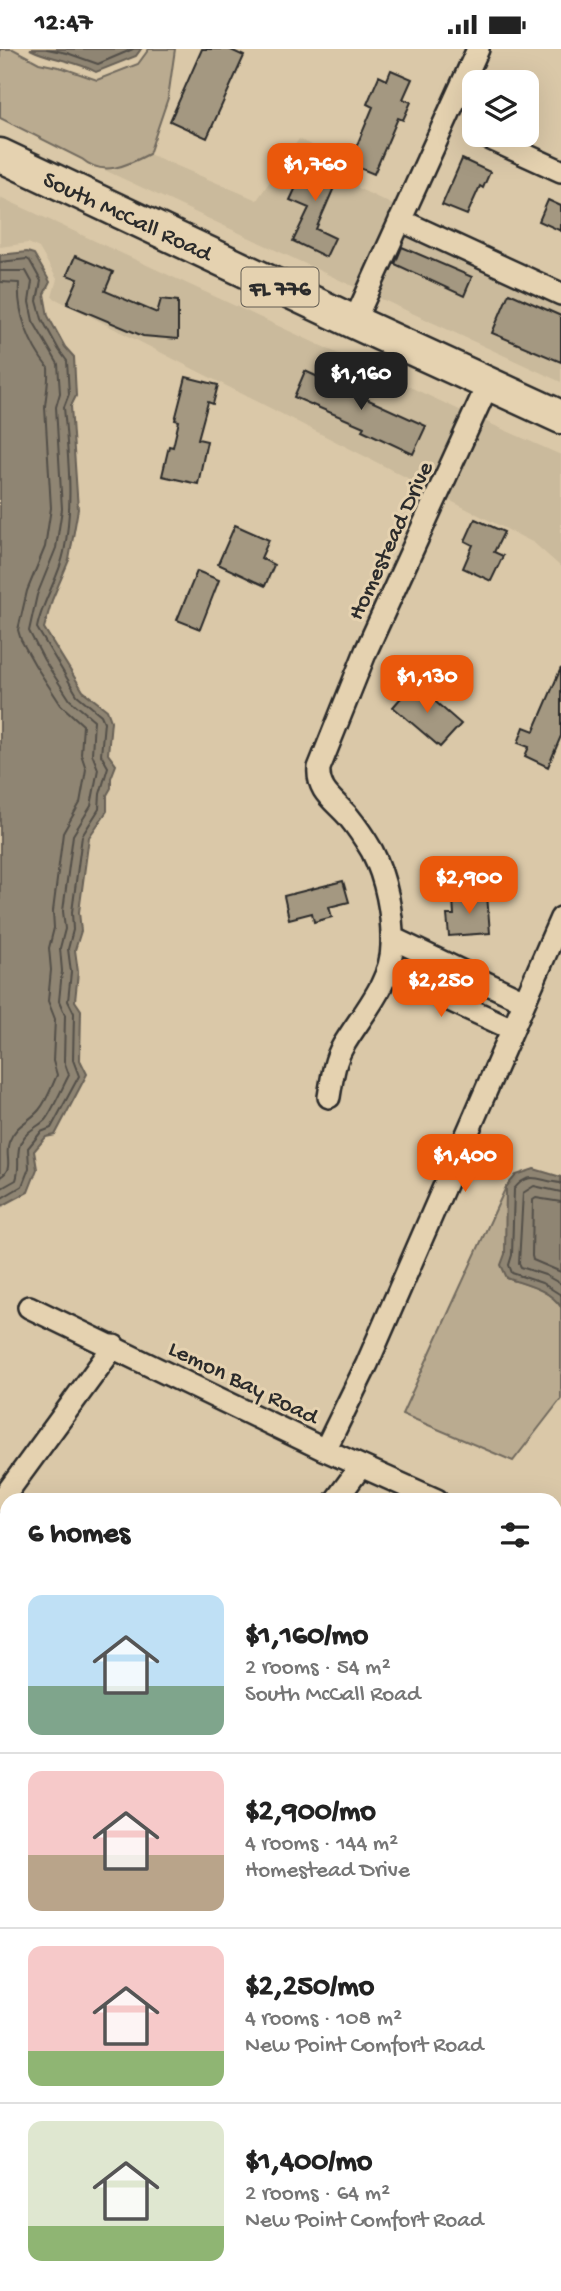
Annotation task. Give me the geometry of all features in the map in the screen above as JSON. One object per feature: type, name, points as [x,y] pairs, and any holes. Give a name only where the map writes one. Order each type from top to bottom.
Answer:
[{"type":"main road","name":"South McCall Road","points":[[0,155],[354,323],[561,417]]},
{"type":"street","points":[[354,323],[478,49]]},
{"type":"street","points":[[447,119],[462,126]]},
{"type":"street","points":[[508,147],[561,171]]},
{"type":"street","points":[[400,220],[561,294]]},
{"type":"street","name":"Homestead Drive","points":[[328,1097],[339,1053],[371,1004],[387,971],[392,955],[392,938],[385,888],[379,867],[354,823],[325,793],[318,777],[319,768],[366,651],[488,384]]},
{"type":"street","points":[[325,1450],[367,1364],[561,918]]},
{"type":"street","points":[[392,938],[524,1001]]},
{"type":"street","points":[[387,971],[512,1029]]},
{"type":"street","name":"Lemon Bay Road","points":[[29,1307],[325,1450],[421,1493]]},
{"type":"street","points":[[7,1493],[114,1346]]},
{"type":"street","points":[[341,1493],[361,1466]]},
{"type":"shaded area","points":[[0,49],[13,49],[39,63],[97,80],[138,64],[149,49],[175,49],[168,98],[149,154],[123,166],[98,167],[0,118]]},
{"type":"shaded area","points":[[299,139],[353,166],[358,188],[397,207],[359,289],[98,167],[113,170],[149,154],[257,200]]},
{"type":"shaded area","points":[[0,197],[466,413],[431,490],[52,297],[57,279],[39,248],[28,243],[0,247]]},
{"type":"shaded area","points":[[404,233],[561,305],[561,382],[375,296]]},
{"type":"shaded area","points":[[482,420],[561,455],[561,567],[534,543],[447,499]]},
{"type":"shaded area","points":[[506,1187],[507,1278],[544,1292],[561,1307],[561,1399],[513,1461],[402,1414]]},
{"type":"water","points":[[30,49],[141,49],[136,56],[96,72]]},
{"type":"water","points":[[27,252],[34,254],[50,282],[44,294],[48,316],[65,347],[74,357],[76,396],[71,406],[78,509],[69,560],[52,600],[44,628],[83,691],[107,710],[111,721],[108,754],[116,765],[107,795],[107,811],[89,837],[79,912],[81,931],[75,950],[78,972],[75,1001],[81,1010],[80,1060],[87,1074],[55,1135],[46,1137],[34,1151],[37,1169],[28,1192],[0,1207],[0,255]]},
{"type":"water","points":[[534,1169],[561,1177],[561,1307],[544,1292],[507,1278],[501,1265],[505,1254],[506,1187],[516,1175]]},
{"type":"building","points":[[202,49],[229,49],[244,56],[207,138],[170,121]]},
{"type":"building","points":[[391,70],[412,79],[403,99],[411,102],[403,120],[398,118],[374,174],[345,162],[351,148],[355,150],[373,107],[367,104],[379,76],[387,80]]},
{"type":"building","points":[[311,155],[342,169],[316,229],[335,238],[326,257],[293,241],[309,208],[290,200]]},
{"type":"building","points":[[462,159],[490,172],[483,188],[480,186],[467,215],[442,205]]},
{"type":"building","points":[[548,200],[561,206],[561,231],[539,221]]},
{"type":"building","points":[[402,247],[472,277],[464,296],[395,264]]},
{"type":"building","points":[[75,256],[113,272],[105,291],[157,313],[161,299],[178,301],[178,339],[143,336],[67,304],[78,279],[67,275]]},
{"type":"building","points":[[509,293],[561,316],[561,362],[492,333]]},
{"type":"building","points":[[305,371],[426,426],[413,454],[362,430],[364,427],[294,397]]},
{"type":"building","points":[[186,377],[218,385],[213,404],[208,402],[198,439],[207,441],[198,484],[162,476],[169,446],[173,447],[179,421],[175,420]]},
{"type":"building","points":[[475,519],[504,532],[494,552],[503,556],[491,581],[463,568],[473,545],[465,541]]},
{"type":"building","points":[[235,525],[269,540],[261,558],[274,565],[265,586],[218,564]]},
{"type":"building","points":[[197,571],[219,580],[200,629],[177,620]]},
{"type":"building","points":[[561,668],[561,736],[548,767],[525,756],[529,747],[518,743],[524,727],[534,731]]},
{"type":"building","points":[[414,683],[461,724],[440,747],[393,707]]},
{"type":"building","points":[[343,881],[349,902],[329,907],[332,917],[314,922],[312,913],[289,919],[284,896]]},
{"type":"building","points":[[487,895],[490,933],[449,936],[447,915],[454,915],[453,898]]}]
